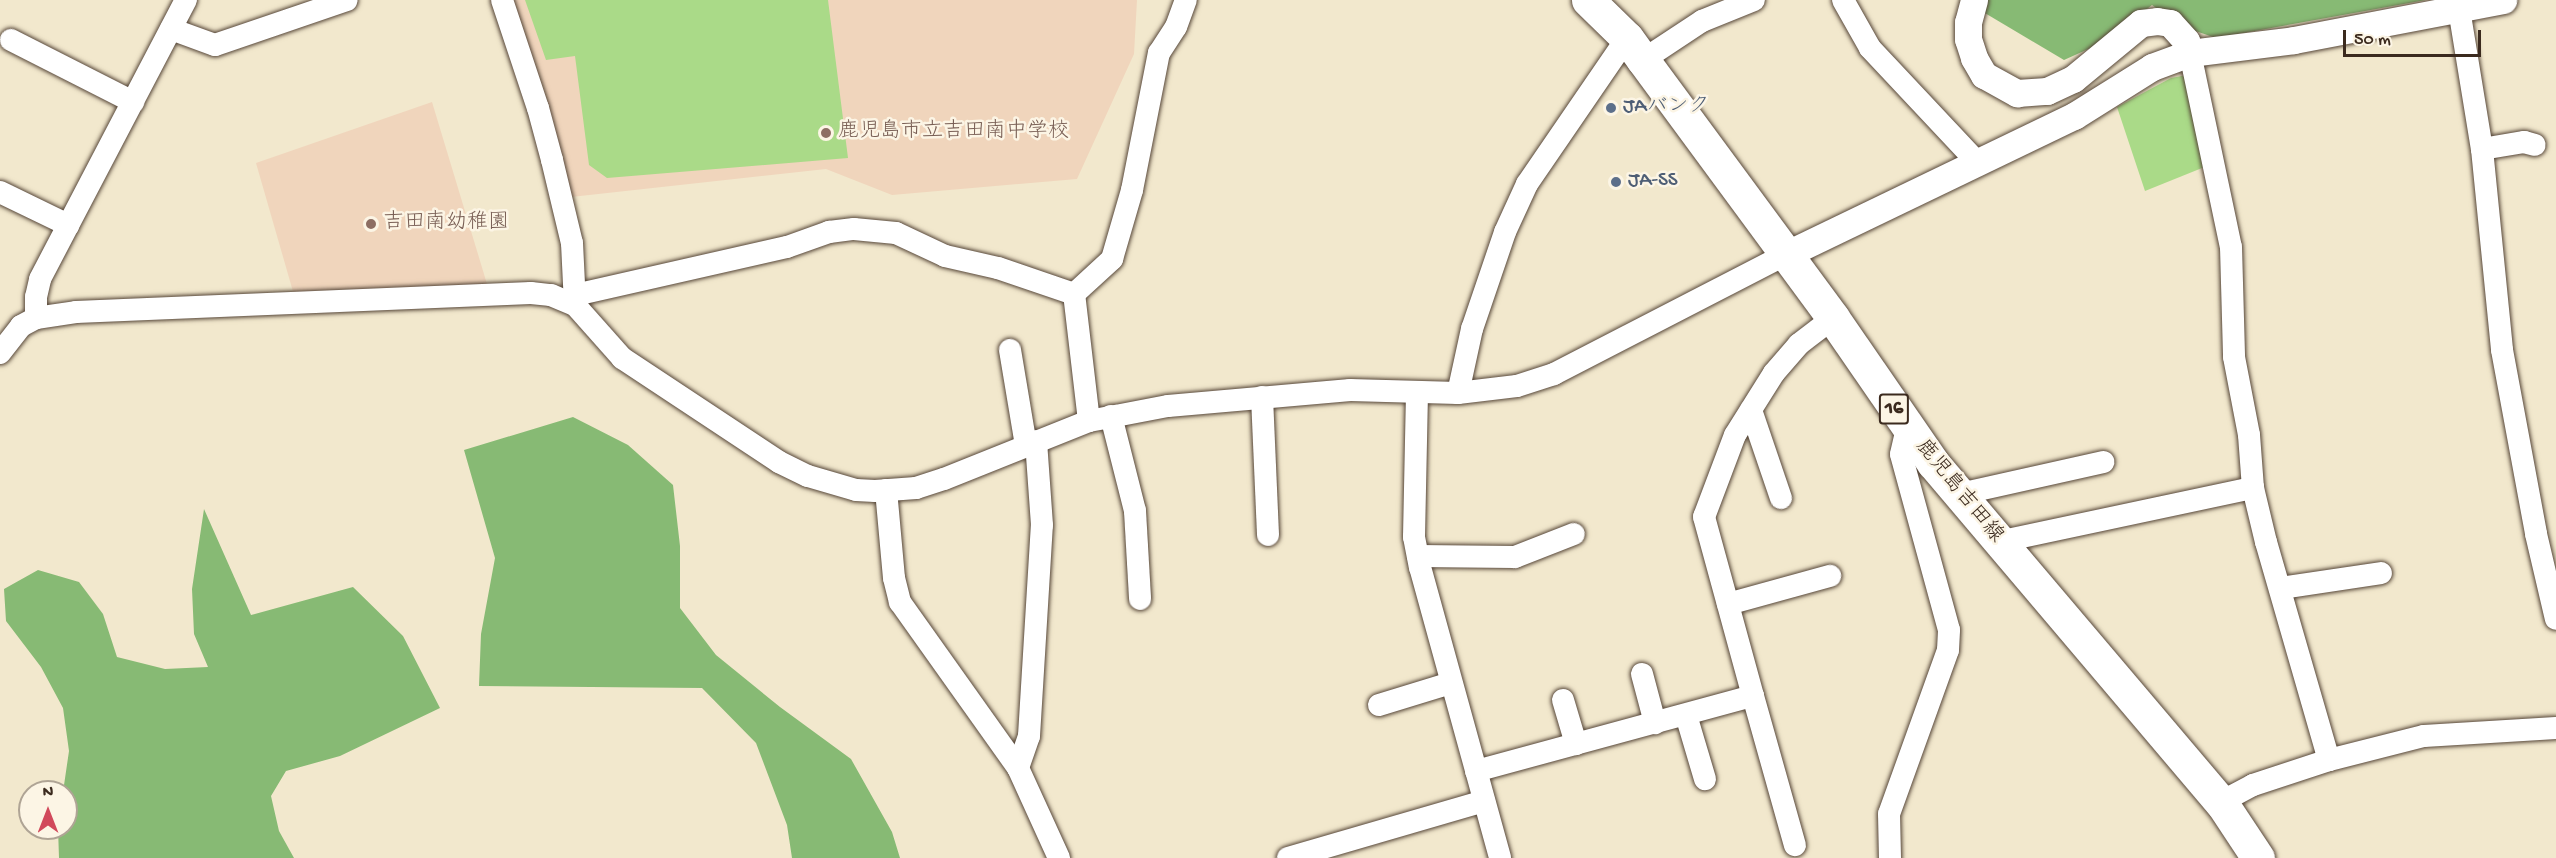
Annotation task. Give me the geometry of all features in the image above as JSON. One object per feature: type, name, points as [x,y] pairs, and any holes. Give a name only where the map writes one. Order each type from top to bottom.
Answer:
[{"type":"main road","name":"鹿児島吉田線","points":[[1588,0],[1635,49],[1833,318],[1907,429],[1998,542],[2221,802],[2258,858]]},
{"type":"street","points":[[36,318],[36,297],[40,279],[186,0]]},
{"type":"street","points":[[171,29],[215,45],[347,0]]},
{"type":"street","points":[[502,0],[538,108],[552,160],[572,243],[575,300],[622,358],[779,462],[808,476],[856,490],[916,488],[1100,419],[1168,406],[1350,390],[1458,393],[1517,386],[1554,374],[1785,255],[2074,116],[2152,67],[2190,53],[2294,40],[2503,0]]},
{"type":"street","points":[[1074,294],[1112,259],[1132,190],[1159,53],[1176,27],[1186,0]]},
{"type":"street","points":[[1458,393],[1472,329],[1505,232],[1527,184],[1635,49],[1754,0]]},
{"type":"street","points":[[1843,0],[1870,48],[1978,163]]},
{"type":"street","points":[[1974,0],[1968,22],[1968,39],[1974,58],[1984,75],[2017,93],[2046,91],[2073,79],[2141,23],[2157,21],[2170,23],[2186,41],[2231,247],[2234,357],[2249,435],[2253,488],[2330,760]]},
{"type":"street","points":[[2459,9],[2482,149],[2502,350],[2536,534],[2556,619]]},
{"type":"street","points":[[11,40],[133,102]]},
{"type":"street","points":[[2482,149],[2524,142],[2535,145]]},
{"type":"street","points":[[0,192],[68,225]]},
{"type":"street","points":[[0,352],[21,326],[36,318],[76,312],[531,293],[575,300],[787,247],[829,232],[854,229],[896,232],[945,256],[998,268],[1074,294]]},
{"type":"street","points":[[1074,294],[1100,419],[1135,511],[1140,599]]},
{"type":"street","points":[[1795,845],[1704,517],[1735,435],[1751,410],[1780,366],[1799,344],[1833,318]]},
{"type":"street","points":[[1010,350],[1031,443],[1042,525],[1029,736],[1018,768]]},
{"type":"street","points":[[1417,393],[1414,537],[1451,683],[1500,858]]},
{"type":"street","points":[[1262,397],[1268,536]]},
{"type":"street","points":[[1751,410],[1781,498]]},
{"type":"street","points":[[1890,858],[1889,814],[1948,650],[1949,630],[1902,454],[1907,429]]},
{"type":"street","points":[[1960,494],[2103,462]]},
{"type":"street","points":[[1998,542],[2253,488]]},
{"type":"street","points":[[886,490],[894,578],[900,602],[1018,768],[1059,858]]},
{"type":"street","points":[[1418,556],[1515,557],[1574,534]]},
{"type":"street","points":[[2281,588],[2381,573]]},
{"type":"street","points":[[1728,604],[1830,576]]},
{"type":"street","points":[[1642,674],[1655,723]]},
{"type":"street","points":[[1379,705],[1451,683]]},
{"type":"street","points":[[1476,771],[1753,696]]},
{"type":"street","points":[[1563,700],[1576,744]]},
{"type":"street","points":[[1686,715],[1705,779]]},
{"type":"street","points":[[2221,802],[2253,785],[2330,760],[2424,736],[2556,728]]},
{"type":"street","points":[[1288,858],[1484,801]]},
{"type":"shaded area","name":"鹿児島市立吉田南中学校","points":[[513,0],[1137,0],[1134,54],[1077,179],[892,195],[826,169],[571,197]]},
{"type":"shaded area","name":"吉田南幼稚園","points":[[432,102],[487,284],[294,295],[256,163]]},
{"type":"green space","points":[[525,0],[828,0],[848,158],[607,178],[589,165],[575,56],[546,60]]},
{"type":"green space","points":[[1963,0],[2426,0],[2216,38],[2181,26],[2152,5],[2106,41],[2064,60]]},
{"type":"green space","points":[[2187,75],[2207,166],[2145,191],[2117,107],[2171,78]]},
{"type":"green space","points":[[573,417],[628,445],[673,485],[680,546],[680,608],[716,655],[780,707],[851,759],[892,832],[900,858],[792,858],[787,825],[756,743],[702,688],[479,686],[481,634],[495,558],[464,450]]},
{"type":"green space","points":[[204,509],[251,615],[353,587],[403,636],[440,708],[340,756],[286,771],[271,796],[279,831],[294,858],[59,858],[58,840],[78,840],[78,780],[65,780],[69,751],[63,708],[41,667],[6,621],[4,589],[38,570],[79,582],[103,614],[117,657],[165,669],[208,667],[194,634],[192,589]]},
{"type":"place","name":"JAバンク","points":[[1611,108]]},
{"type":"place","name":"鹿児島市立吉田南中学校","points":[[826,133]]},
{"type":"place","name":"JA-SS","points":[[1616,182]]},
{"type":"place","name":"吉田南幼稚園","points":[[371,224]]}]
